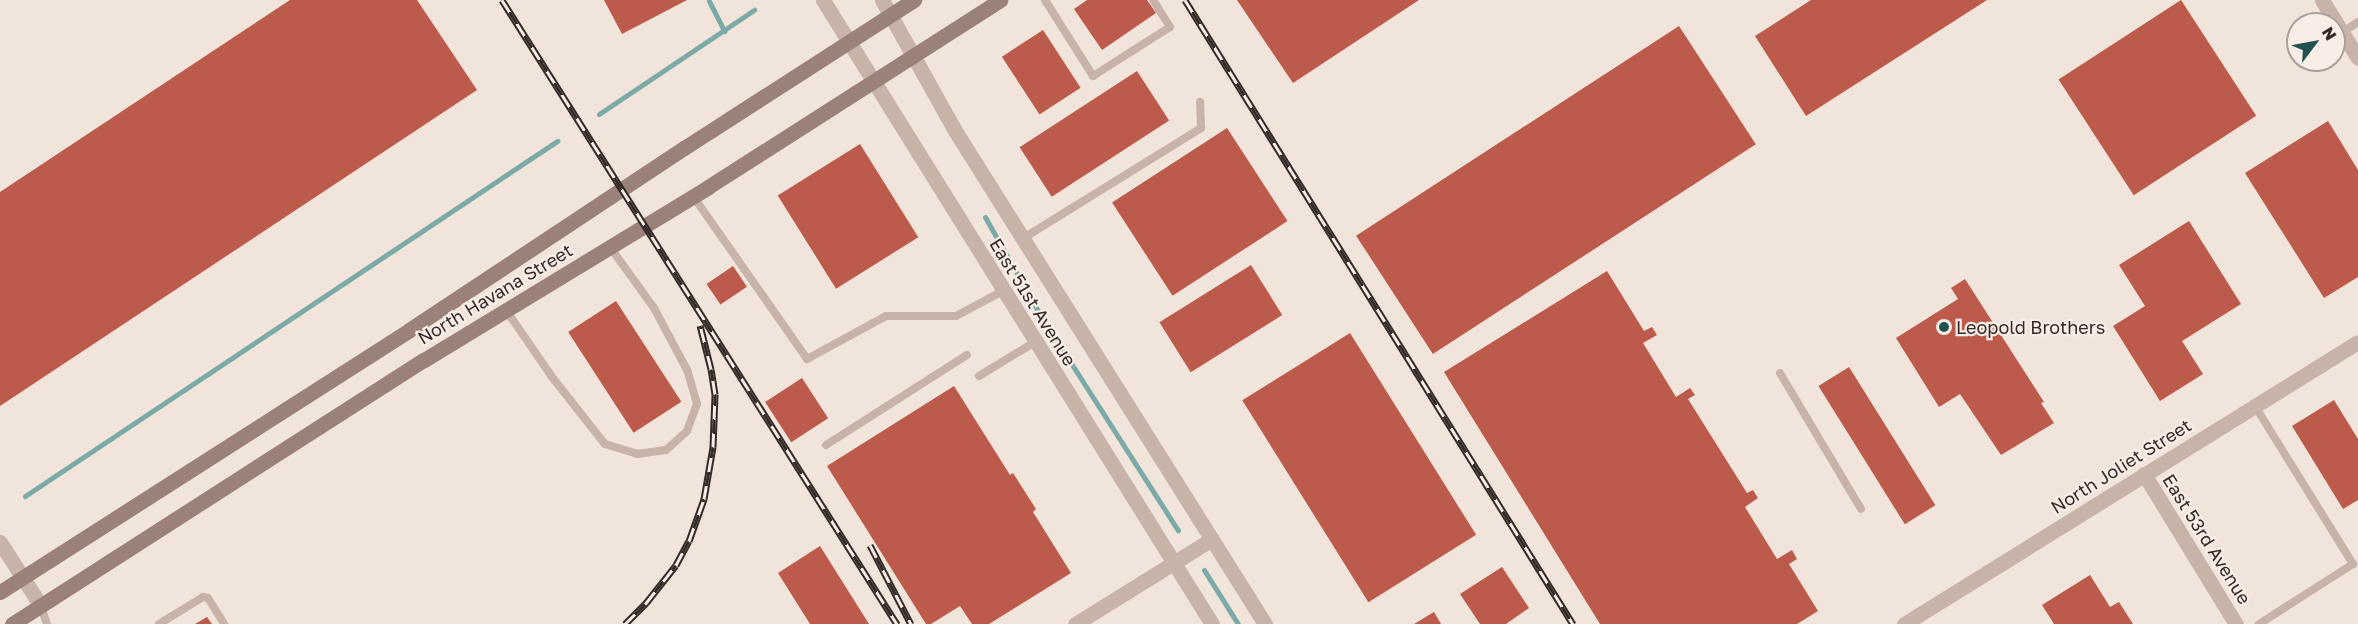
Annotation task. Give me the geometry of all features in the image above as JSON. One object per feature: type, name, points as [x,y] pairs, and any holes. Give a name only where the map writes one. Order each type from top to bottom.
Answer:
[{"type":"main road","name":"North Havana Street","points":[[0,592],[409,330],[914,0]]},
{"type":"main road","name":"North Havana Street","points":[[12,624],[424,360],[693,196],[1000,0]]},
{"type":"street","name":"East 51st Avenue","points":[[823,0],[1212,624]]},
{"type":"street","name":"East 51st Avenue","points":[[882,0],[954,129],[1265,624]]},
{"type":"street","points":[[2346,39],[2358,58]]},
{"type":"street","name":"North Joliet Street","points":[[1904,624],[2358,342]]},
{"type":"street","name":"East 53rd Avenue","points":[[2144,474],[2236,624]]},
{"type":"street","points":[[1075,624],[1212,539]]},
{"type":"street","points":[[0,542],[41,606]]},
{"type":"lane","points":[[1045,0],[1093,76],[1170,27],[1153,0]]},
{"type":"lane","points":[[1023,239],[1201,128],[1200,102]]},
{"type":"lane","points":[[693,196],[807,359],[886,316],[956,316],[1003,291]]},
{"type":"lane","points":[[506,310],[552,377],[605,444],[637,454],[666,450],[687,431],[697,404],[687,370],[654,308],[610,247]]},
{"type":"lane","points":[[979,376],[1035,342]]},
{"type":"lane","points":[[826,445],[967,355]]},
{"type":"lane","points":[[1780,373],[1862,509]]},
{"type":"lane","points":[[2255,406],[2353,564],[2259,624]]},
{"type":"lane","points":[[159,624],[202,597],[208,598],[224,624]]},
{"type":"lane","points":[[41,606],[47,624]]},
{"type":"building","points":[[290,0],[417,0],[477,90],[0,406],[0,192]]},
{"type":"building","points":[[604,0],[687,0],[622,34]]},
{"type":"building","points":[[1087,0],[1147,0],[1156,13],[1102,50],[1074,9]]},
{"type":"building","points":[[1237,0],[1419,0],[1293,83]]},
{"type":"building","points":[[1811,0],[1987,0],[1806,116],[1755,36]]},
{"type":"building","points":[[2181,0],[2256,116],[2134,195],[2059,80]]},
{"type":"building","points":[[1679,26],[1756,144],[1433,354],[1356,236]]},
{"type":"building","points":[[1043,30],[1081,88],[1039,115],[1002,57]]},
{"type":"building","points":[[1137,71],[1169,120],[1052,197],[1020,147]]},
{"type":"building","points":[[2328,121],[2358,170],[2358,277],[2324,298],[2245,173]]},
{"type":"building","points":[[1227,128],[1287,221],[1173,296],[1112,203]]},
{"type":"building","points":[[860,144],[918,237],[836,289],[778,195]]},
{"type":"building","points":[[2189,221],[2241,304],[2182,341],[2203,374],[2160,401],[2113,326],[2145,306],[2119,265]]},
{"type":"building","points":[[1251,265],[1282,315],[1191,372],[1159,322]]},
{"type":"building","points":[[733,266],[747,287],[720,305],[706,284]]},
{"type":"building","points":[[1607,271],[1644,331],[1652,327],[1657,335],[1643,343],[1676,397],[1690,388],[1695,395],[1688,399],[1747,493],[1753,490],[1758,498],[1745,507],[1777,559],[1792,550],[1797,559],[1789,564],[1818,611],[1797,624],[1600,624],[1444,372]]},
{"type":"building","points":[[1965,279],[2044,402],[2041,403],[2054,423],[2001,455],[1960,394],[1939,407],[1896,338],[1958,299],[1951,288]]},
{"type":"building","points":[[616,301],[681,402],[634,433],[568,332]]},
{"type":"building","points":[[1350,333],[1476,535],[1368,602],[1242,400]]},
{"type":"building","points":[[1849,367],[1935,505],[1905,524],[1818,386]]},
{"type":"building","points":[[802,378],[828,418],[791,442],[765,402]]},
{"type":"building","points":[[954,386],[1010,475],[1013,473],[1036,509],[1033,512],[1071,573],[989,624],[972,624],[960,606],[931,624],[926,624],[827,466]]},
{"type":"building","points":[[2334,400],[2358,439],[2358,500],[2343,509],[2292,426]]},
{"type":"building","points":[[820,546],[869,624],[810,624],[778,573]]},
{"type":"building","points":[[1502,567],[1529,608],[1506,624],[1480,624],[1460,594]]},
{"type":"building","points":[[2090,575],[2110,607],[2119,602],[2133,624],[2054,624],[2042,605]]},
{"type":"building","points":[[1434,612],[1441,624],[1414,624]]},
{"type":"building","points":[[207,617],[212,624],[195,624]]},
{"type":"waterway","points":[[709,1],[724,31]]},
{"type":"waterway","points":[[599,114],[754,10]]},
{"type":"waterway","points":[[25,496],[557,141]]},
{"type":"waterway","points":[[985,217],[1039,313],[1178,530]]},
{"type":"waterway","points":[[1204,570],[1238,624]]},
{"type":"railway","points":[[502,0],[897,624]]},
{"type":"railway","points":[[1185,0],[1573,624]]},
{"type":"railway","points":[[625,624],[646,603],[676,565],[689,541],[704,499],[713,447],[715,394],[700,325]]},
{"type":"railway","points":[[870,545],[911,624]]},
{"type":"place","name":"Leopold Brothers","points":[[1944,327]]}]
